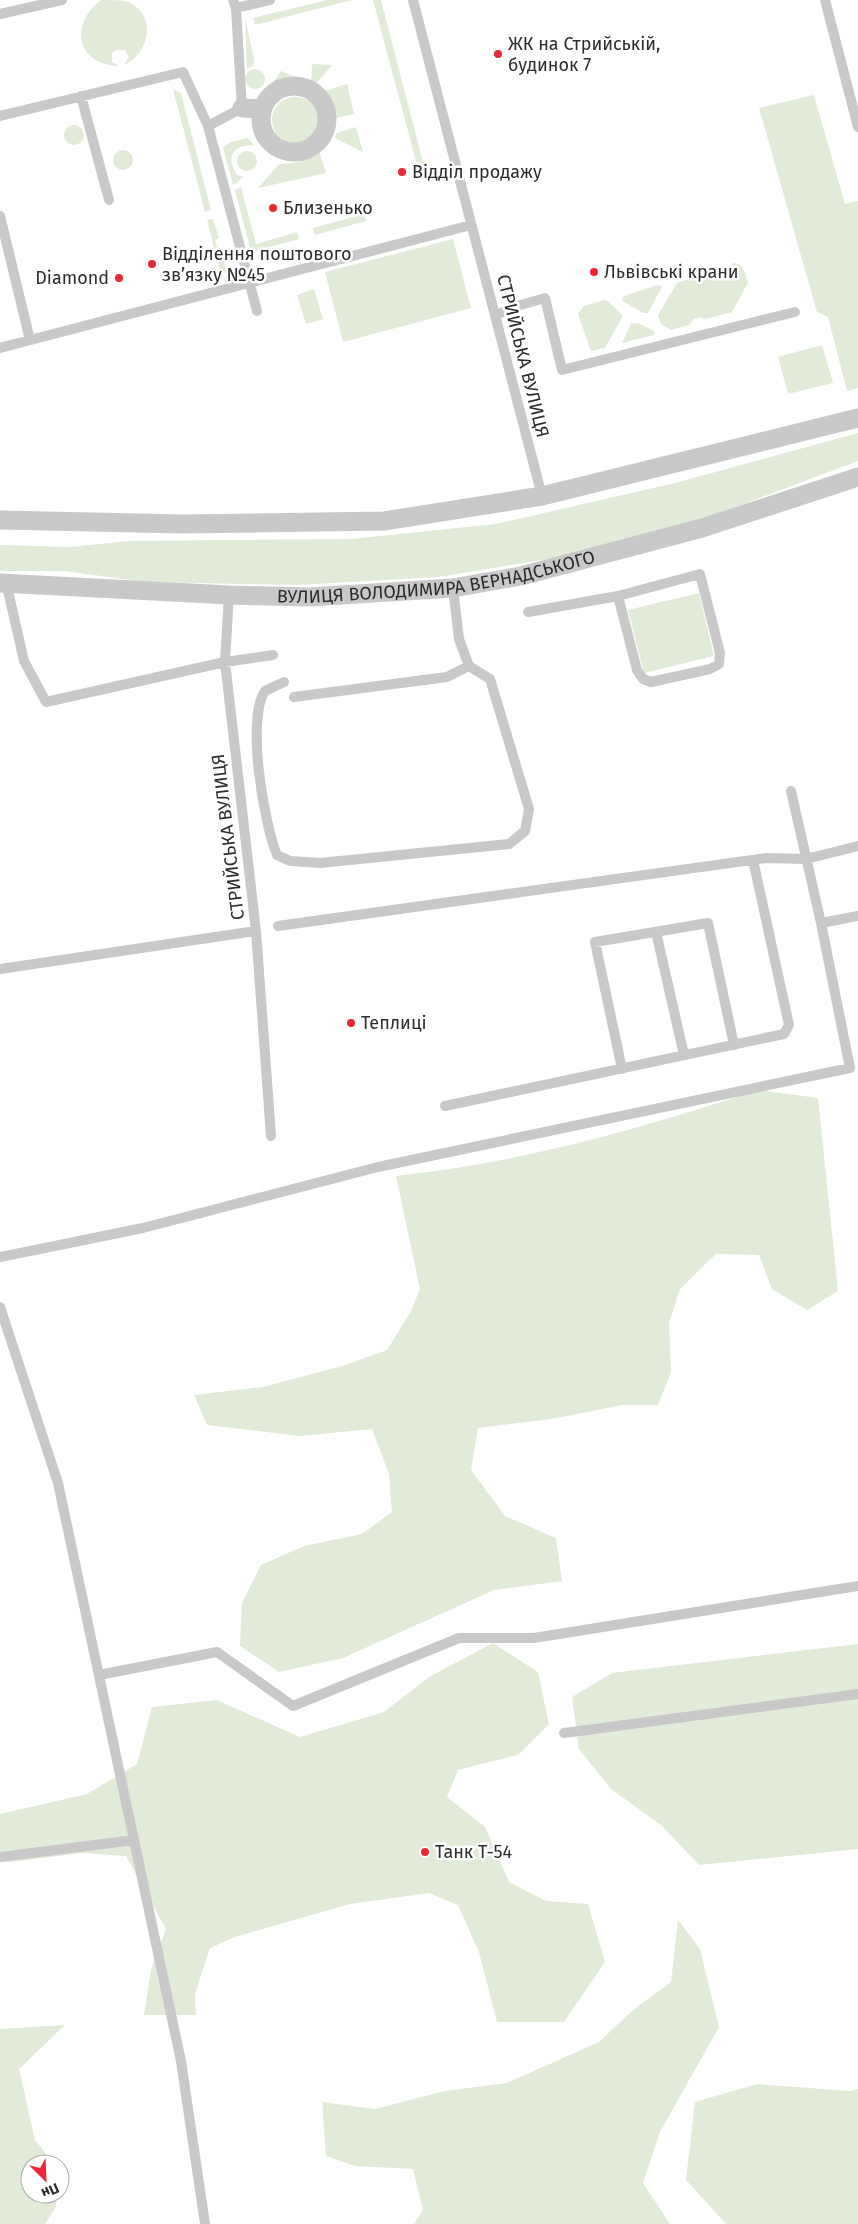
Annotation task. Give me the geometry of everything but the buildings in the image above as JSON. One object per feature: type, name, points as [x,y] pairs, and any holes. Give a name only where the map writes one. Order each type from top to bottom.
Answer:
[{"type":"street","points":[[242,108],[262,109]]},
{"type":"street","points":[[0,520],[182,524],[384,521],[542,496],[858,418]]},
{"type":"street","name":"ВУЛИЦЯ ВОЛОДИМИРА ВЕРНАДСЬКОГО","points":[[3,583],[229,595],[309,597],[454,588],[520,576],[702,528],[858,476]]},
{"type":"lane","points":[[0,14],[62,0]]},
{"type":"lane","points":[[208,126],[242,108],[235,4],[270,0]]},
{"type":"lane","name":"СТРИЙСЬКА ВУЛИЦЯ","points":[[413,0],[542,496]]},
{"type":"lane","points":[[825,0],[858,127]]},
{"type":"lane","points":[[0,116],[183,72],[208,126],[257,311]]},
{"type":"lane","points":[[81,96],[109,200]]},
{"type":"lane","points":[[0,216],[30,340]]},
{"type":"lane","points":[[0,348],[471,225]]},
{"type":"lane","points":[[496,315],[517,306],[545,298],[562,370],[795,312]]},
{"type":"lane","points":[[528,612],[618,596],[700,574],[720,653],[719,664],[710,669],[651,682],[643,679],[637,670],[618,596]]},
{"type":"lane","points":[[3,583],[24,661],[46,702],[225,662],[273,655]]},
{"type":"lane","points":[[284,682],[265,691],[259,704],[258,748],[266,824],[276,855],[290,861],[320,863],[509,844],[525,831],[529,809],[490,679],[469,666],[459,639],[454,588]]},
{"type":"lane","name":"СТРИЙСЬКА ВУЛИЦЯ","points":[[0,969],[256,931],[225,662],[229,595]]},
{"type":"lane","points":[[294,697],[447,677],[469,666]]},
{"type":"lane","points":[[0,1257],[143,1228],[378,1167],[854,1067],[791,791]]},
{"type":"lane","points":[[278,926],[753,860],[806,859],[858,846]]},
{"type":"lane","points":[[444,1106],[784,1034],[789,1025],[753,860]]},
{"type":"lane","points":[[821,923],[858,916]]},
{"type":"lane","points":[[622,1069],[595,942],[708,923],[734,1044]]},
{"type":"lane","points":[[256,931],[271,1136]]},
{"type":"lane","points":[[656,932],[684,1055]]},
{"type":"lane","points":[[0,1307],[58,1483],[181,2061],[205,2224]]},
{"type":"lane","points":[[99,1675],[217,1652],[293,1706],[459,1638],[534,1638],[858,1586]]},
{"type":"lane","points":[[564,1733],[858,1694]]},
{"type":"lane","points":[[0,1857],[134,1840]]},
{"type":"green space","points":[[101,0],[129,2],[138,8],[144,16],[147,34],[144,43],[140,52],[124,65],[129,57],[125,50],[116,50],[112,53],[112,62],[119,66],[105,64],[94,59],[86,51],[82,42],[81,31],[84,20]]},
{"type":"green space","points":[[327,0],[352,0],[255,25],[253,18]]},
{"type":"green space","points":[[373,0],[381,0],[427,178],[421,180]]},
{"type":"green space","points":[[245,18],[254,59],[253,66],[247,69]]},
{"type":"green space","points":[[312,64],[332,65],[313,87],[311,86]]},
{"type":"green space","points":[[255,69],[262,72],[265,79],[262,86],[255,89],[248,86],[245,79],[248,72]]},
{"type":"green space","points":[[281,71],[300,79],[270,87]]},
{"type":"green space","points":[[347,84],[354,114],[332,119],[329,103],[321,92]]},
{"type":"green space","points":[[173,89],[181,93],[211,210],[205,212]]},
{"type":"green space","points":[[814,95],[845,204],[858,201],[858,388],[847,391],[828,317],[817,312],[759,108]]},
{"type":"green space","points":[[290,97],[300,97],[314,107],[318,120],[314,133],[308,139],[300,143],[290,143],[276,133],[272,125],[272,115],[282,101]]},
{"type":"green space","points":[[74,125],[81,128],[84,135],[81,142],[74,145],[67,142],[64,135],[67,128]]},
{"type":"green space","points":[[356,127],[363,152],[335,138],[337,133]]},
{"type":"green space","points":[[248,138],[254,145],[241,147],[233,153],[233,168],[237,175],[244,177],[233,185],[223,147],[231,142]]},
{"type":"green space","points":[[123,150],[130,153],[133,160],[130,167],[123,170],[116,167],[113,160],[116,153]]},
{"type":"green space","points":[[247,151],[254,154],[257,161],[254,168],[247,171],[240,168],[237,161],[240,154]]},
{"type":"green space","points":[[319,151],[326,173],[258,188],[279,164],[300,161]]},
{"type":"green space","points":[[241,187],[256,244],[297,232],[299,239],[251,252],[235,190]]},
{"type":"green space","points":[[364,214],[366,221],[315,235],[313,228]]},
{"type":"green space","points":[[213,219],[219,238],[215,240],[219,255],[222,254],[227,272],[221,274],[207,220]]},
{"type":"green space","points":[[453,239],[471,308],[343,342],[325,272]]},
{"type":"green space","points":[[735,263],[743,268],[748,283],[732,312],[706,319],[700,317],[694,319],[689,325],[671,330],[661,324],[658,315],[677,283]]},
{"type":"green space","points":[[658,285],[662,287],[648,313],[643,313],[622,299],[624,296]]},
{"type":"green space","points":[[314,289],[323,319],[306,324],[297,295]]},
{"type":"green space","points":[[605,300],[623,316],[605,348],[591,351],[578,314],[584,306]]},
{"type":"green space","points":[[638,323],[654,331],[654,335],[622,343],[631,324]]},
{"type":"green space","points":[[822,345],[833,383],[788,394],[778,357]]},
{"type":"green space","points":[[858,433],[858,461],[693,523],[561,557],[438,577],[298,585],[145,582],[64,571],[0,571],[0,545],[70,547],[129,541],[351,539],[496,524],[675,483]]},
{"type":"green space","points":[[699,593],[714,656],[644,673],[628,610]]},
{"type":"green space","points":[[758,1090],[818,1098],[838,1291],[807,1310],[772,1289],[759,1255],[716,1254],[680,1289],[669,1323],[671,1372],[658,1405],[623,1405],[552,1419],[478,1428],[471,1470],[505,1516],[556,1538],[562,1581],[494,1590],[343,1658],[279,1672],[240,1646],[242,1603],[261,1565],[304,1546],[362,1534],[392,1512],[389,1474],[372,1429],[300,1436],[207,1425],[194,1395],[263,1387],[342,1366],[387,1350],[411,1311],[420,1289],[396,1176],[488,1163],[579,1143],[669,1118]]},
{"type":"green space","points":[[493,1643],[538,1672],[549,1724],[518,1755],[458,1770],[447,1797],[485,1827],[509,1882],[546,1901],[588,1904],[605,1962],[564,2022],[497,2022],[479,1952],[458,1905],[429,1893],[350,1904],[235,1937],[210,1948],[195,1994],[196,2015],[144,2015],[151,1970],[166,1929],[126,1856],[82,1853],[11,1862],[0,1861],[0,1814],[87,1794],[137,1764],[152,1707],[217,1700],[300,1737],[384,1712],[429,1677]]},
{"type":"green space","points":[[858,1644],[858,1849],[699,1865],[662,1826],[611,1789],[579,1749],[572,1697],[612,1673]]},
{"type":"green space","points":[[678,1920],[700,1949],[719,2027],[660,2132],[643,2183],[670,2224],[414,2224],[423,2210],[413,2169],[355,2166],[326,2156],[322,2102],[375,2109],[445,2091],[507,2083],[599,2042],[633,2010],[671,1982]]},
{"type":"green space","points":[[65,2025],[19,2069],[35,2140],[46,2154],[20,2154],[20,2204],[56,2204],[45,2224],[0,2224],[0,2029]]},
{"type":"green space","points":[[757,2084],[850,2091],[858,2089],[858,2224],[726,2224],[686,2180],[695,2102]]},
{"type":"place","name":"ЖК на Стрийській, будинок 7","points":[[498,54]]},
{"type":"place","name":"Відділ продажу","points":[[402,172]]},
{"type":"place","name":"Близенько","points":[[273,208]]},
{"type":"place","name":"Відділення поштового зв’язку №45","points":[[152,264]]},
{"type":"place","name":"Львівські крани","points":[[594,272]]},
{"type":"place","name":"Diamond","points":[[119,278]]},
{"type":"place","name":"Теплиці","points":[[351,1023]]},
{"type":"place","name":"Танк Т-54","points":[[425,1852]]}]
